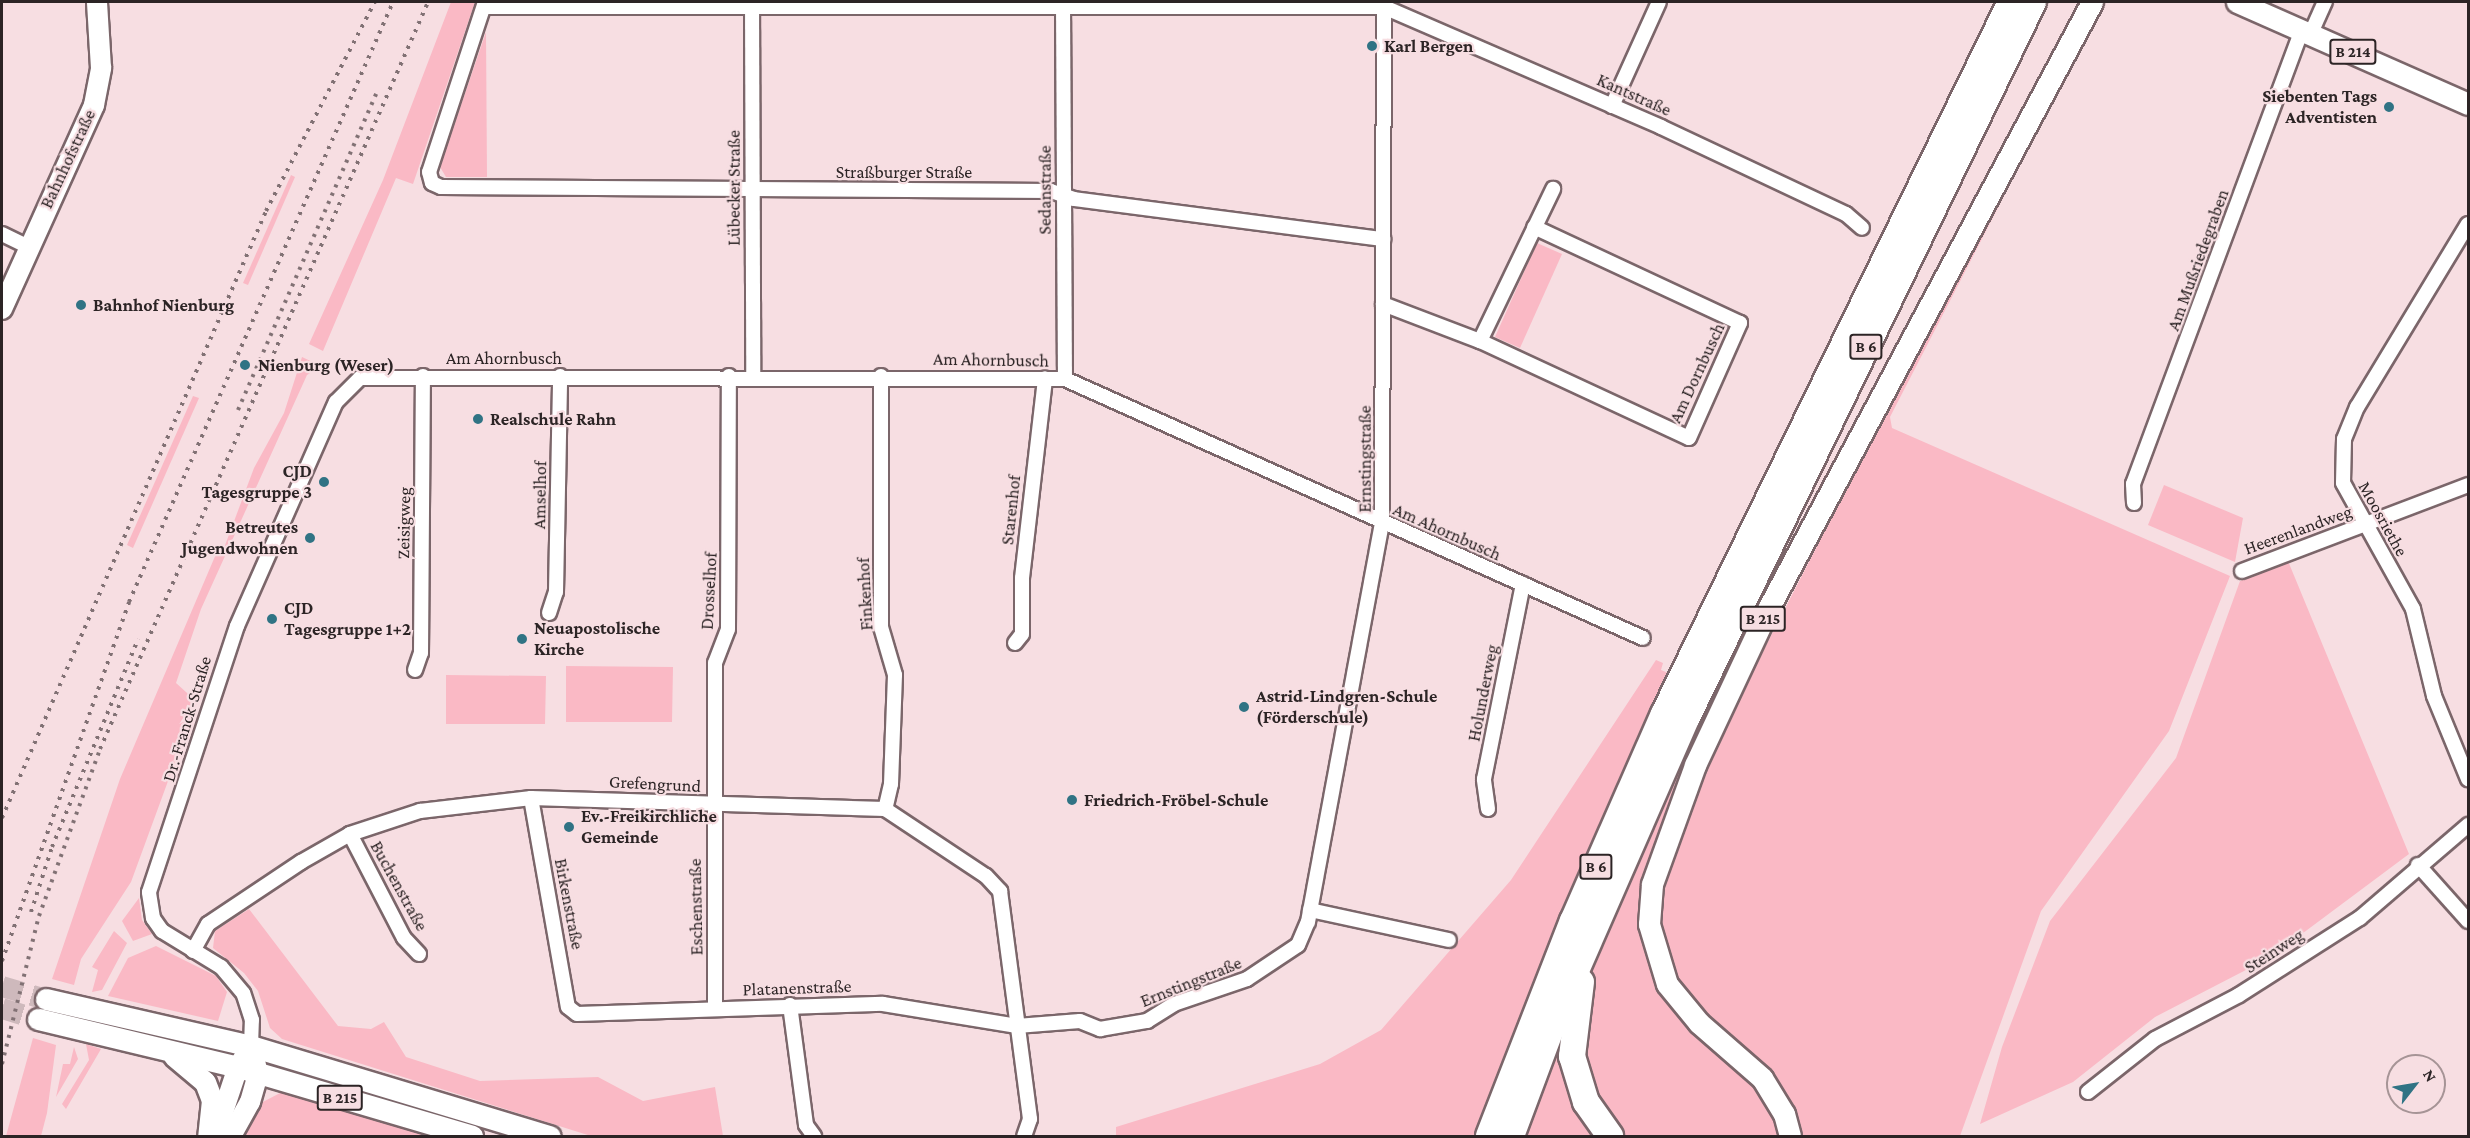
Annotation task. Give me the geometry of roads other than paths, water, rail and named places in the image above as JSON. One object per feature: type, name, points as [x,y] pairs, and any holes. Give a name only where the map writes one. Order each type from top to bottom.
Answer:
[{"type":"highway","name":"B 6","points":[[1489,1137],[1520,1054],[1664,714],[2011,2]]},
{"type":"highway","name":"B 6","points":[[1511,1137],[1588,943],[1698,693],[2033,2]]},
{"type":"highway","points":[[1588,943],[1572,1056],[1586,1102],[1610,1137]]},
{"type":"highway","points":[[1476,1137],[1520,1054]]},
{"type":"main road","name":"Bahnhofstraße","points":[[2,309],[27,246],[99,86],[97,2]]},
{"type":"main road","name":"B 215","points":[[1790,1137],[1784,1114],[1762,1078],[1699,1023],[1667,984],[1649,924],[1652,884],[1695,765],[1769,607],[2092,2]]},
{"type":"main road","name":"B 214","points":[[2237,2],[2469,104]]},
{"type":"main road","name":"B 215","points":[[472,1137],[237,1067],[169,1052],[42,1009],[251,1046],[550,1137]]},
{"type":"main road","points":[[215,1137],[237,1067],[251,1046]]},
{"type":"main road","points":[[231,1137],[258,1074],[251,1046]]},
{"type":"main road","points":[[169,1052],[205,1082],[215,1113],[208,1137]]},
{"type":"street","points":[[1612,106],[1659,2]]},
{"type":"street","name":"Am Mußriedegraben","points":[[2134,503],[2133,484],[2307,32],[2325,2]]},
{"type":"street","points":[[485,4],[752,6],[1063,3],[1384,4]]},
{"type":"street","name":"Sedanstraße","points":[[1063,3],[1065,379]]},
{"type":"street","name":"Straßburger Straße","points":[[485,4],[429,172],[432,183],[441,187],[1051,191],[1063,195],[1383,239]]},
{"type":"street","name":"Kantstraße","points":[[1384,4],[1846,214],[1862,228]]},
{"type":"street","name":"Ernstingstraße","points":[[1017,1026],[1080,1021],[1100,1029],[1147,1021],[1174,1004],[1278,964],[1298,945],[1310,910],[1383,522],[1384,4]]},
{"type":"street","name":"Lübecker Straße","points":[[752,6],[753,375]]},
{"type":"street","points":[[1480,341],[1553,189]]},
{"type":"street","name":"Moosriethe","points":[[2469,224],[2410,315],[2344,439],[2343,483],[2364,525],[2413,609],[2434,696],[2469,779]]},
{"type":"street","name":"Am Dornbusch","points":[[1383,304],[1480,341],[1689,438],[1740,323],[1534,227]]},
{"type":"street","points":[[2,234],[27,246]]},
{"type":"street","name":"Am Ahornbusch","points":[[355,380],[423,376],[753,375],[1065,379],[1643,638]]},
{"type":"street","name":"Zeisigweg","points":[[415,670],[421,653],[423,376]]},
{"type":"street","name":"Amselhof","points":[[549,613],[556,592],[560,376]]},
{"type":"street","name":"Drosselhof","points":[[713,805],[715,663],[728,630],[729,376]]},
{"type":"street","name":"Finkenhof","points":[[881,376],[881,627],[895,675],[891,784],[885,809]]},
{"type":"street","name":"Starenhof","points":[[1014,643],[1022,634],[1022,578],[1045,378]]},
{"type":"street","name":"Dr.-Franck-Straße","points":[[251,1046],[252,1020],[243,993],[221,968],[162,932],[153,918],[153,875],[176,818],[233,635],[336,402],[355,380]]},
{"type":"street","name":"Heerenlandweg","points":[[2242,571],[2469,485]]},
{"type":"street","name":"Holunderweg","points":[[1488,809],[1484,779],[1522,585]]},
{"type":"street","name":"Grefengrund","points":[[193,951],[208,924],[350,834],[420,811],[531,798],[885,809]]},
{"type":"street","name":"Birkenstraße","points":[[531,798],[568,1007],[577,1014]]},
{"type":"street","name":"Eschenstraße","points":[[713,805],[715,1009]]},
{"type":"street","points":[[885,809],[986,876],[999,891],[1029,1119],[1024,1137]]},
{"type":"street","name":"Steinweg","points":[[2088,1092],[2155,1039],[2239,995],[2360,918],[2418,865],[2469,825]]},
{"type":"street","name":"Buchenstraße","points":[[350,834],[404,938],[418,954]]},
{"type":"street","points":[[2418,865],[2469,921]]},
{"type":"street","points":[[1310,910],[1449,940]]},
{"type":"street","name":"Platanenstraße","points":[[577,1014],[790,1005],[883,1004],[1017,1026]]},
{"type":"street","points":[[790,1005],[806,1125],[814,1137]]},
{"type":"tunnel","points":[[2,986],[46,999]]},
{"type":"tunnel","points":[[2,1008],[38,1019]]},
{"type":"railway","points":[[2,818],[266,211],[375,2]]},
{"type":"railway","points":[[2,961],[129,602],[393,2]]},
{"type":"railway","points":[[2,1064],[39,916],[100,749],[428,2]]},
{"type":"railway","points":[[238,410],[376,94]]},
{"type":"railway","points":[[31,912],[52,847],[138,639]]},
{"type":"place","name":"Karl Bergen","points":[[1372,46]]},
{"type":"place","name":"Siebenten Tags Adventisten","points":[[2389,107]]},
{"type":"place","name":"Bahnhof Nienburg","points":[[81,305]]},
{"type":"place","name":"Nienburg (Weser)","points":[[245,365]]},
{"type":"place","name":"Realschule Rahn","points":[[478,419]]},
{"type":"place","name":"CJD Tagesgruppe 3","points":[[324,482]]},
{"type":"place","name":"Betreutes Jugendwohnen","points":[[310,538]]},
{"type":"place","name":"CJD Tagesgruppe 1+2","points":[[272,619]]},
{"type":"place","name":"Neuapostolische Kirche","points":[[522,639]]},
{"type":"place","name":"Astrid-Lindgren-Schule (Förderschule)","points":[[1244,707]]},
{"type":"place","name":"Friedrich-Fröbel-Schule","points":[[1072,800]]},
{"type":"place","name":"Ev.-Freikirchliche Gemeinde","points":[[569,827]]}]
